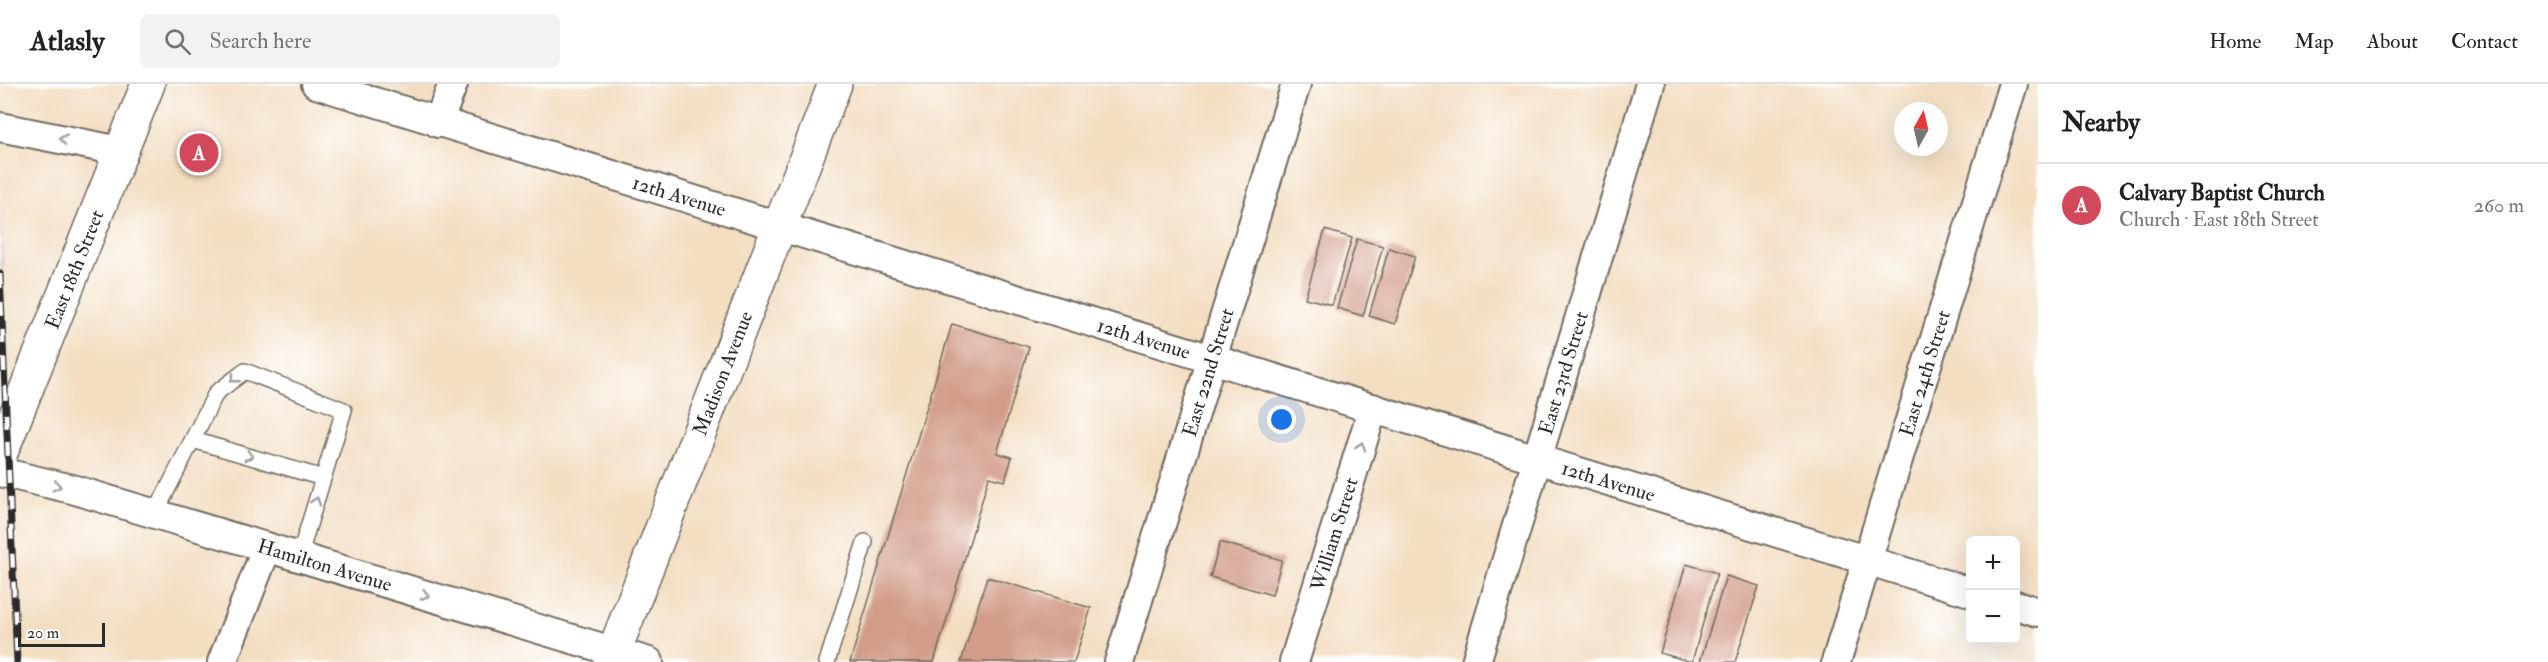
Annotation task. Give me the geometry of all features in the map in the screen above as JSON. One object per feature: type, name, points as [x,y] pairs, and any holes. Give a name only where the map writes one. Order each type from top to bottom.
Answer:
[{"type":"main road","name":"East 18th Street","points":[[0,455],[148,84]]},
{"type":"main road","name":"Madison Avenue","points":[[612,657],[835,84]]},
{"type":"street","name":"12th Avenue","points":[[316,84],[1966,591]]},
{"type":"street","points":[[438,123],[453,84]]},
{"type":"street","name":"East 22nd Street","points":[[1119,662],[1296,84]]},
{"type":"street","name":"East 23rd Street","points":[[1476,662],[1650,84]]},
{"type":"street","name":"East 24th Street","points":[[1836,662],[2013,84]]},
{"type":"street","points":[[0,127],[120,151]]},
{"type":"street","name":"William Street","points":[[1294,662],[1373,408]]},
{"type":"street","name":"Hamilton Avenue","points":[[0,472],[72,489],[267,547],[612,657],[649,662]]},
{"type":"street","points":[[222,662],[267,547]]},
{"type":"street","points":[[2020,606],[2038,612]]},
{"type":"lane","points":[[155,514],[216,393],[244,371],[344,410],[299,557]]},
{"type":"lane","points":[[193,440],[323,478]]},
{"type":"lane","points":[[827,662],[865,542]]},
{"type":"shaded area","points":[[0,190],[4,270],[0,280]]},
{"type":"building","points":[[1325,230],[1352,238],[1332,305],[1305,298]]},
{"type":"building","points":[[1357,239],[1383,246],[1363,316],[1337,308]]},
{"type":"building","points":[[1389,248],[1415,256],[1395,324],[1369,316]]},
{"type":"building","points":[[952,324],[1029,347],[997,453],[1012,457],[1005,481],[989,477],[934,662],[850,662]]},
{"type":"building","points":[[1220,542],[1282,560],[1272,595],[1210,577]]},
{"type":"building","points":[[1686,564],[1717,573],[1692,662],[1660,653]]},
{"type":"building","points":[[1726,576],[1759,586],[1735,662],[1700,662]]},
{"type":"building","points":[[987,577],[1091,608],[1074,662],[961,662]]},
{"type":"railway","points":[[0,274],[17,662]]},
{"type":"place","name":"Calvary Baptist Church","points":[[199,153]]}]
